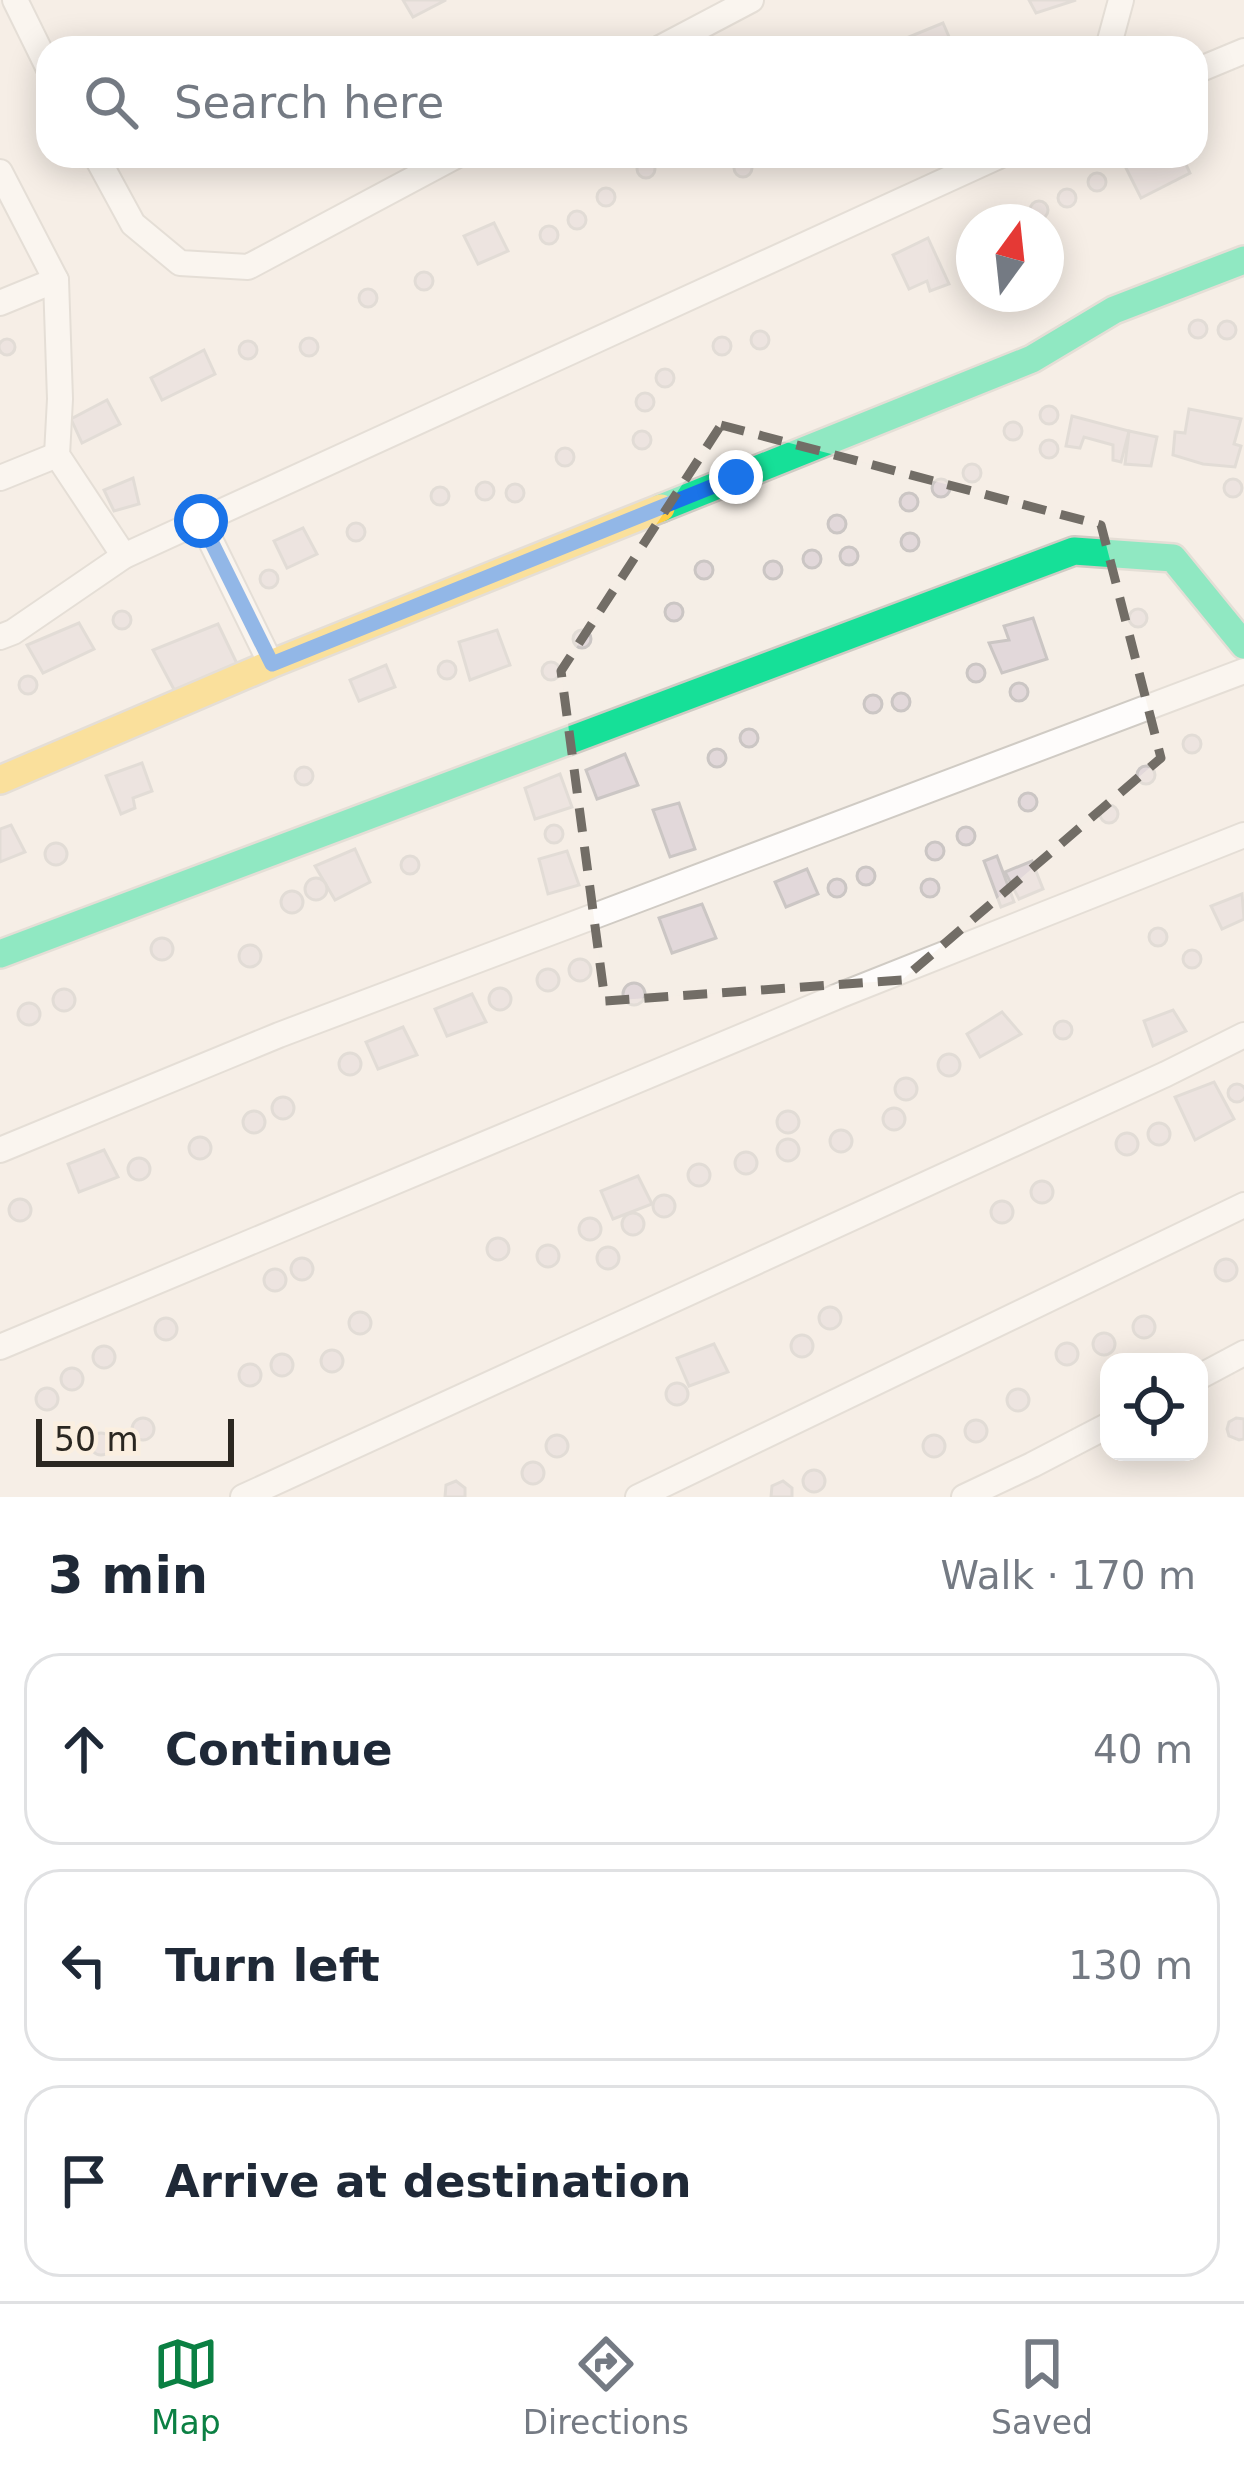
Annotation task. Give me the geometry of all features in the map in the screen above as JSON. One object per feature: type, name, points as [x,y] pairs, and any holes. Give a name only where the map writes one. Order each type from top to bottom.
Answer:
[{"type":"street","points":[[15,0],[36,43]]},
{"type":"street","points":[[683,36],[751,0]]},
{"type":"street","points":[[1111,36],[1121,0]]},
{"type":"street","points":[[1208,66],[1244,51]]},
{"type":"street","points":[[103,168],[133,224],[180,263],[248,266],[434,168]]},
{"type":"street","points":[[0,637],[124,556],[973,168]]},
{"type":"street","points":[[0,172],[56,280],[57,455],[124,556]]},
{"type":"street","points":[[0,779],[272,664],[1032,359],[1114,310],[1244,260]]},
{"type":"street","points":[[0,303],[56,280]]},
{"type":"street","points":[[0,478],[57,455]]},
{"type":"street","points":[[201,521],[272,664]]},
{"type":"street","points":[[0,954],[1074,551],[1173,558],[1244,645]]},
{"type":"street","points":[[0,1150],[279,1035],[1244,671]]},
{"type":"street","points":[[0,1347],[842,995],[1244,835]]},
{"type":"street","points":[[243,1497],[1244,1035]]},
{"type":"street","points":[[638,1497],[1244,1204]]},
{"type":"street","points":[[1208,1372],[1244,1353]]},
{"type":"street","points":[[964,1497],[1100,1430]]},
{"type":"highlighted area","points":[[721,425],[1101,525],[1161,758],[902,980],[605,1001],[561,671]]},
{"type":"building","points":[[403,0],[446,0],[413,17]]},
{"type":"building","points":[[1029,0],[1076,0],[1036,13]]},
{"type":"building","points":[[943,23],[949,36],[911,36]]},
{"type":"building","points":[[638,168],[654,168],[646,178],[637,169]]},
{"type":"building","points":[[734,168],[752,168],[743,177]]},
{"type":"building","points":[[1126,168],[1188,168],[1190,173],[1141,198]]},
{"type":"building","points":[[1097,173],[1106,182],[1097,191],[1088,182]]},
{"type":"building","points":[[606,188],[615,197],[606,206],[597,197]]},
{"type":"building","points":[[1061,192],[1073,192],[1073,204],[1061,204]]},
{"type":"building","points":[[577,211],[586,220],[577,229],[568,220]]},
{"type":"building","points":[[494,223],[508,251],[478,264],[464,236]]},
{"type":"building","points":[[549,226],[558,235],[549,244],[540,235]]},
{"type":"building","points":[[928,238],[949,284],[930,291],[927,281],[909,289],[893,255]]},
{"type":"building","points":[[424,272],[433,281],[424,290],[415,281]]},
{"type":"building","points":[[368,289],[377,298],[368,307],[359,298]]},
{"type":"building","points":[[1198,320],[1207,329],[1198,338],[1189,329]]},
{"type":"building","points":[[1227,321],[1236,330],[1227,339],[1218,330]]},
{"type":"building","points":[[760,331],[769,340],[760,349],[751,340]]},
{"type":"building","points":[[722,337],[731,346],[722,355],[713,346]]},
{"type":"building","points":[[309,338],[318,347],[309,356],[300,347]]},
{"type":"building","points":[[7,339],[15,347],[7,355],[-1,347]]},
{"type":"building","points":[[248,341],[257,350],[248,359],[239,350]]},
{"type":"building","points":[[204,350],[215,374],[162,400],[151,378]]},
{"type":"building","points":[[665,369],[674,378],[665,387],[656,378]]},
{"type":"building","points":[[645,393],[654,402],[645,411],[636,402]]},
{"type":"building","points":[[107,400],[120,424],[82,443],[71,419]]},
{"type":"building","points":[[1049,406],[1058,415],[1049,424],[1040,415]]},
{"type":"building","points":[[1189,409],[1241,419],[1234,444],[1241,446],[1235,467],[1173,455],[1175,432],[1185,433]]},
{"type":"building","points":[[1072,416],[1129,431],[1121,462],[1113,460],[1113,445],[1084,437],[1080,448],[1066,446]]},
{"type":"building","points":[[1013,422],[1022,431],[1013,440],[1004,431]]},
{"type":"building","points":[[642,431],[651,440],[642,449],[633,440]]},
{"type":"building","points":[[1129,431],[1157,437],[1151,466],[1125,464]]},
{"type":"building","points":[[1049,440],[1058,449],[1049,458],[1040,449]]},
{"type":"building","points":[[565,448],[574,457],[565,466],[556,457]]},
{"type":"building","points":[[972,464],[981,473],[972,482],[963,473]]},
{"type":"building","points":[[133,478],[139,504],[114,511],[104,490]]},
{"type":"building","points":[[941,479],[950,488],[941,497],[932,488]]},
{"type":"building","points":[[1233,479],[1242,488],[1233,497],[1224,488]]},
{"type":"building","points":[[485,482],[494,491],[485,500],[476,491]]},
{"type":"building","points":[[515,484],[524,493],[515,502],[506,493]]},
{"type":"building","points":[[440,487],[449,496],[440,505],[431,496]]},
{"type":"building","points":[[909,493],[918,502],[909,511],[900,502]]},
{"type":"building","points":[[837,515],[846,524],[837,533],[828,524]]},
{"type":"building","points":[[356,523],[365,532],[356,541],[347,532]]},
{"type":"building","points":[[303,528],[317,554],[287,568],[274,541]]},
{"type":"building","points":[[910,533],[919,542],[910,551],[901,542]]},
{"type":"building","points":[[849,547],[858,556],[849,565],[840,556]]},
{"type":"building","points":[[812,550],[821,559],[812,568],[803,559]]},
{"type":"building","points":[[704,561],[713,570],[704,579],[695,570]]},
{"type":"building","points":[[773,561],[782,570],[773,579],[764,570]]},
{"type":"building","points":[[269,570],[278,579],[269,588],[260,579]]},
{"type":"building","points":[[674,603],[683,612],[674,621],[665,612]]},
{"type":"building","points":[[1138,609],[1147,618],[1138,627],[1129,618]]},
{"type":"building","points":[[122,611],[131,620],[122,629],[113,620]]},
{"type":"building","points":[[1033,618],[1047,659],[1002,673],[989,643],[1009,640],[1004,626]]},
{"type":"building","points":[[79,623],[94,649],[43,673],[27,645]]},
{"type":"building","points":[[218,624],[240,670],[177,695],[153,650]]},
{"type":"building","points":[[497,630],[510,665],[470,680],[459,642]]},
{"type":"building","points":[[582,630],[591,639],[582,648],[573,639]]},
{"type":"building","points":[[447,661],[456,670],[447,679],[438,670]]},
{"type":"building","points":[[551,662],[560,671],[551,680],[542,671]]},
{"type":"building","points":[[976,664],[985,673],[976,682],[967,673]]},
{"type":"building","points":[[386,665],[395,687],[359,701],[350,680]]},
{"type":"building","points":[[28,676],[37,685],[28,694],[19,685]]},
{"type":"building","points":[[1019,683],[1028,692],[1019,701],[1010,692]]},
{"type":"building","points":[[901,693],[910,702],[901,711],[892,702]]},
{"type":"building","points":[[873,695],[882,704],[873,713],[864,704]]},
{"type":"building","points":[[749,729],[758,738],[749,747],[740,738]]},
{"type":"building","points":[[1192,735],[1201,744],[1192,753],[1183,744]]},
{"type":"building","points":[[717,749],[726,758],[717,767],[708,758]]},
{"type":"building","points":[[625,754],[638,785],[597,799],[586,770]]},
{"type":"building","points":[[142,763],[152,791],[133,798],[135,808],[121,814],[106,776]]},
{"type":"building","points":[[1146,766],[1155,775],[1146,784],[1137,775]]},
{"type":"building","points":[[304,767],[313,776],[304,785],[295,776]]},
{"type":"building","points":[[560,774],[572,807],[535,819],[525,788]]},
{"type":"building","points":[[1028,793],[1037,802],[1028,811],[1019,802]]},
{"type":"building","points":[[679,803],[695,849],[670,857],[653,810]]},
{"type":"building","points":[[1109,805],[1118,814],[1109,823],[1100,814]]},
{"type":"building","points":[[11,825],[25,852],[0,862],[0,829]]},
{"type":"building","points":[[554,825],[563,834],[554,843],[545,834]]},
{"type":"building","points":[[966,827],[975,836],[966,845],[957,836]]},
{"type":"building","points":[[935,842],[944,851],[935,860],[926,851]]},
{"type":"building","points":[[56,843],[67,854],[56,865],[45,854]]},
{"type":"building","points":[[355,849],[370,882],[335,900],[315,866]]},
{"type":"building","points":[[567,851],[579,885],[548,894],[539,859]]},
{"type":"building","points":[[410,856],[419,865],[410,874],[401,865]]},
{"type":"building","points":[[997,856],[1014,902],[1001,907],[984,861]]},
{"type":"building","points":[[1032,861],[1043,889],[1019,899],[1005,872]]},
{"type":"building","points":[[866,867],[875,876],[866,885],[857,876]]},
{"type":"building","points":[[807,869],[818,894],[786,907],[775,882]]},
{"type":"building","points":[[316,878],[327,889],[316,900],[305,889]]},
{"type":"building","points":[[837,879],[846,888],[837,897],[828,888]]},
{"type":"building","points":[[930,879],[939,888],[930,897],[921,888]]},
{"type":"building","points":[[292,891],[303,902],[292,913],[281,902]]},
{"type":"building","points":[[1242,894],[1244,919],[1222,929],[1211,906]]},
{"type":"building","points":[[702,904],[716,938],[672,953],[659,918]]},
{"type":"building","points":[[1158,928],[1167,937],[1158,946],[1149,937]]},
{"type":"building","points":[[162,938],[173,949],[162,960],[151,949]]},
{"type":"building","points":[[250,945],[261,956],[250,967],[239,956]]},
{"type":"building","points":[[1192,950],[1201,959],[1192,968],[1183,959]]},
{"type":"building","points":[[580,959],[591,970],[580,981],[569,970]]},
{"type":"building","points":[[548,969],[559,980],[548,991],[537,980]]},
{"type":"building","points":[[634,983],[645,994],[634,1005],[623,994]]},
{"type":"building","points":[[500,988],[511,999],[500,1010],[489,999]]},
{"type":"building","points":[[64,989],[75,1000],[64,1011],[53,1000]]},
{"type":"building","points":[[472,994],[486,1022],[447,1036],[435,1009]]},
{"type":"building","points":[[29,1003],[40,1014],[29,1025],[18,1014]]},
{"type":"building","points":[[1173,1010],[1186,1031],[1153,1046],[1144,1021]]},
{"type":"building","points":[[1002,1012],[1021,1034],[980,1057],[967,1034]]},
{"type":"building","points":[[1063,1021],[1072,1030],[1063,1039],[1054,1030]]},
{"type":"building","points":[[403,1027],[417,1055],[378,1069],[366,1042]]},
{"type":"building","points":[[350,1053],[361,1064],[350,1075],[339,1064]]},
{"type":"building","points":[[949,1054],[960,1065],[949,1076],[938,1065]]},
{"type":"building","points":[[906,1078],[917,1089],[906,1100],[895,1089]]},
{"type":"building","points":[[1214,1082],[1234,1119],[1195,1140],[1175,1097]]},
{"type":"building","points":[[1231,1087],[1243,1087],[1243,1099],[1231,1099]]},
{"type":"building","points":[[283,1097],[294,1108],[283,1119],[272,1108]]},
{"type":"building","points":[[894,1108],[905,1119],[894,1130],[883,1119]]},
{"type":"building","points":[[254,1111],[265,1122],[254,1133],[243,1122]]},
{"type":"building","points":[[788,1111],[799,1122],[788,1133],[777,1122]]},
{"type":"building","points":[[1159,1123],[1170,1134],[1159,1145],[1148,1134]]},
{"type":"building","points":[[841,1130],[852,1141],[841,1152],[830,1141]]},
{"type":"building","points":[[1127,1133],[1138,1144],[1127,1155],[1116,1144]]},
{"type":"building","points":[[200,1137],[211,1148],[200,1159],[189,1148]]},
{"type":"building","points":[[788,1139],[799,1150],[788,1161],[777,1150]]},
{"type":"building","points":[[104,1150],[118,1177],[79,1192],[68,1164]]},
{"type":"building","points":[[746,1152],[757,1163],[746,1174],[735,1163]]},
{"type":"building","points":[[139,1158],[150,1169],[139,1180],[128,1169]]},
{"type":"building","points":[[699,1164],[710,1175],[699,1186],[688,1175]]},
{"type":"building","points":[[638,1176],[652,1204],[613,1219],[601,1191]]},
{"type":"building","points":[[1042,1181],[1053,1192],[1042,1203],[1031,1192]]},
{"type":"building","points":[[664,1195],[675,1206],[664,1217],[653,1206]]},
{"type":"building","points":[[20,1199],[31,1210],[20,1221],[9,1210]]},
{"type":"building","points":[[1002,1201],[1013,1212],[1002,1223],[991,1212]]},
{"type":"building","points":[[633,1213],[644,1224],[633,1235],[622,1224]]},
{"type":"building","points":[[590,1218],[601,1229],[590,1240],[579,1229]]},
{"type":"building","points":[[498,1238],[509,1249],[498,1260],[487,1249]]},
{"type":"building","points":[[548,1245],[559,1256],[548,1267],[537,1256]]},
{"type":"building","points":[[608,1247],[619,1258],[608,1269],[597,1258]]},
{"type":"building","points":[[302,1258],[313,1269],[302,1280],[291,1269]]},
{"type":"building","points":[[1226,1259],[1237,1270],[1226,1281],[1215,1270]]},
{"type":"building","points":[[275,1269],[286,1280],[275,1291],[264,1280]]},
{"type":"building","points":[[830,1307],[841,1318],[830,1329],[819,1318]]},
{"type":"building","points":[[360,1312],[371,1323],[360,1334],[349,1323]]},
{"type":"building","points":[[1144,1316],[1155,1327],[1144,1338],[1133,1327]]},
{"type":"building","points":[[166,1318],[177,1329],[166,1340],[155,1329]]},
{"type":"building","points":[[802,1335],[813,1346],[802,1357],[791,1346]]},
{"type":"building","points":[[1096,1336],[1112,1336],[1112,1352],[1096,1352]]},
{"type":"building","points":[[1067,1343],[1078,1354],[1067,1365],[1056,1354]]},
{"type":"building","points":[[714,1344],[728,1372],[689,1386],[677,1358]]},
{"type":"building","points":[[104,1346],[115,1357],[104,1368],[93,1357]]},
{"type":"building","points":[[332,1350],[343,1361],[332,1372],[321,1361]]},
{"type":"building","points":[[282,1354],[293,1365],[282,1376],[271,1365]]},
{"type":"building","points":[[250,1364],[261,1375],[250,1386],[239,1375]]},
{"type":"building","points":[[72,1368],[83,1379],[72,1390],[61,1379]]},
{"type":"building","points":[[677,1383],[688,1394],[677,1405],[666,1394]]},
{"type":"building","points":[[47,1388],[58,1399],[47,1410],[36,1399]]},
{"type":"building","points":[[1018,1389],[1029,1400],[1018,1411],[1007,1400]]},
{"type":"building","points":[[143,1418],[154,1429],[143,1440],[132,1429]]},
{"type":"building","points":[[1244,1419],[1244,1439],[1229,1436],[1229,1422]]},
{"type":"building","points":[[976,1420],[987,1431],[976,1442],[965,1431]]},
{"type":"building","points":[[101,1433],[112,1444],[101,1455],[90,1444]]},
{"type":"building","points":[[557,1435],[568,1446],[557,1457],[546,1446]]},
{"type":"building","points":[[934,1435],[945,1446],[934,1457],[923,1446]]},
{"type":"building","points":[[533,1462],[544,1473],[533,1484],[522,1473]]},
{"type":"building","points":[[814,1470],[825,1481],[814,1492],[803,1481]]},
{"type":"building","points":[[456,1481],[465,1488],[465,1497],[445,1497],[446,1485]]},
{"type":"building","points":[[783,1481],[792,1488],[792,1497],[771,1497],[772,1486]]},
{"type":"traffic: fast","points":[[661,508],[1032,359],[1114,310],[1244,260]]},
{"type":"traffic: fast","points":[[0,954],[1074,551],[1173,558],[1244,645]]},
{"type":"traffic: slow","points":[[0,780],[271,664],[661,508]]},
{"type":"route","points":[[201,521],[272,664],[736,477]]}]
